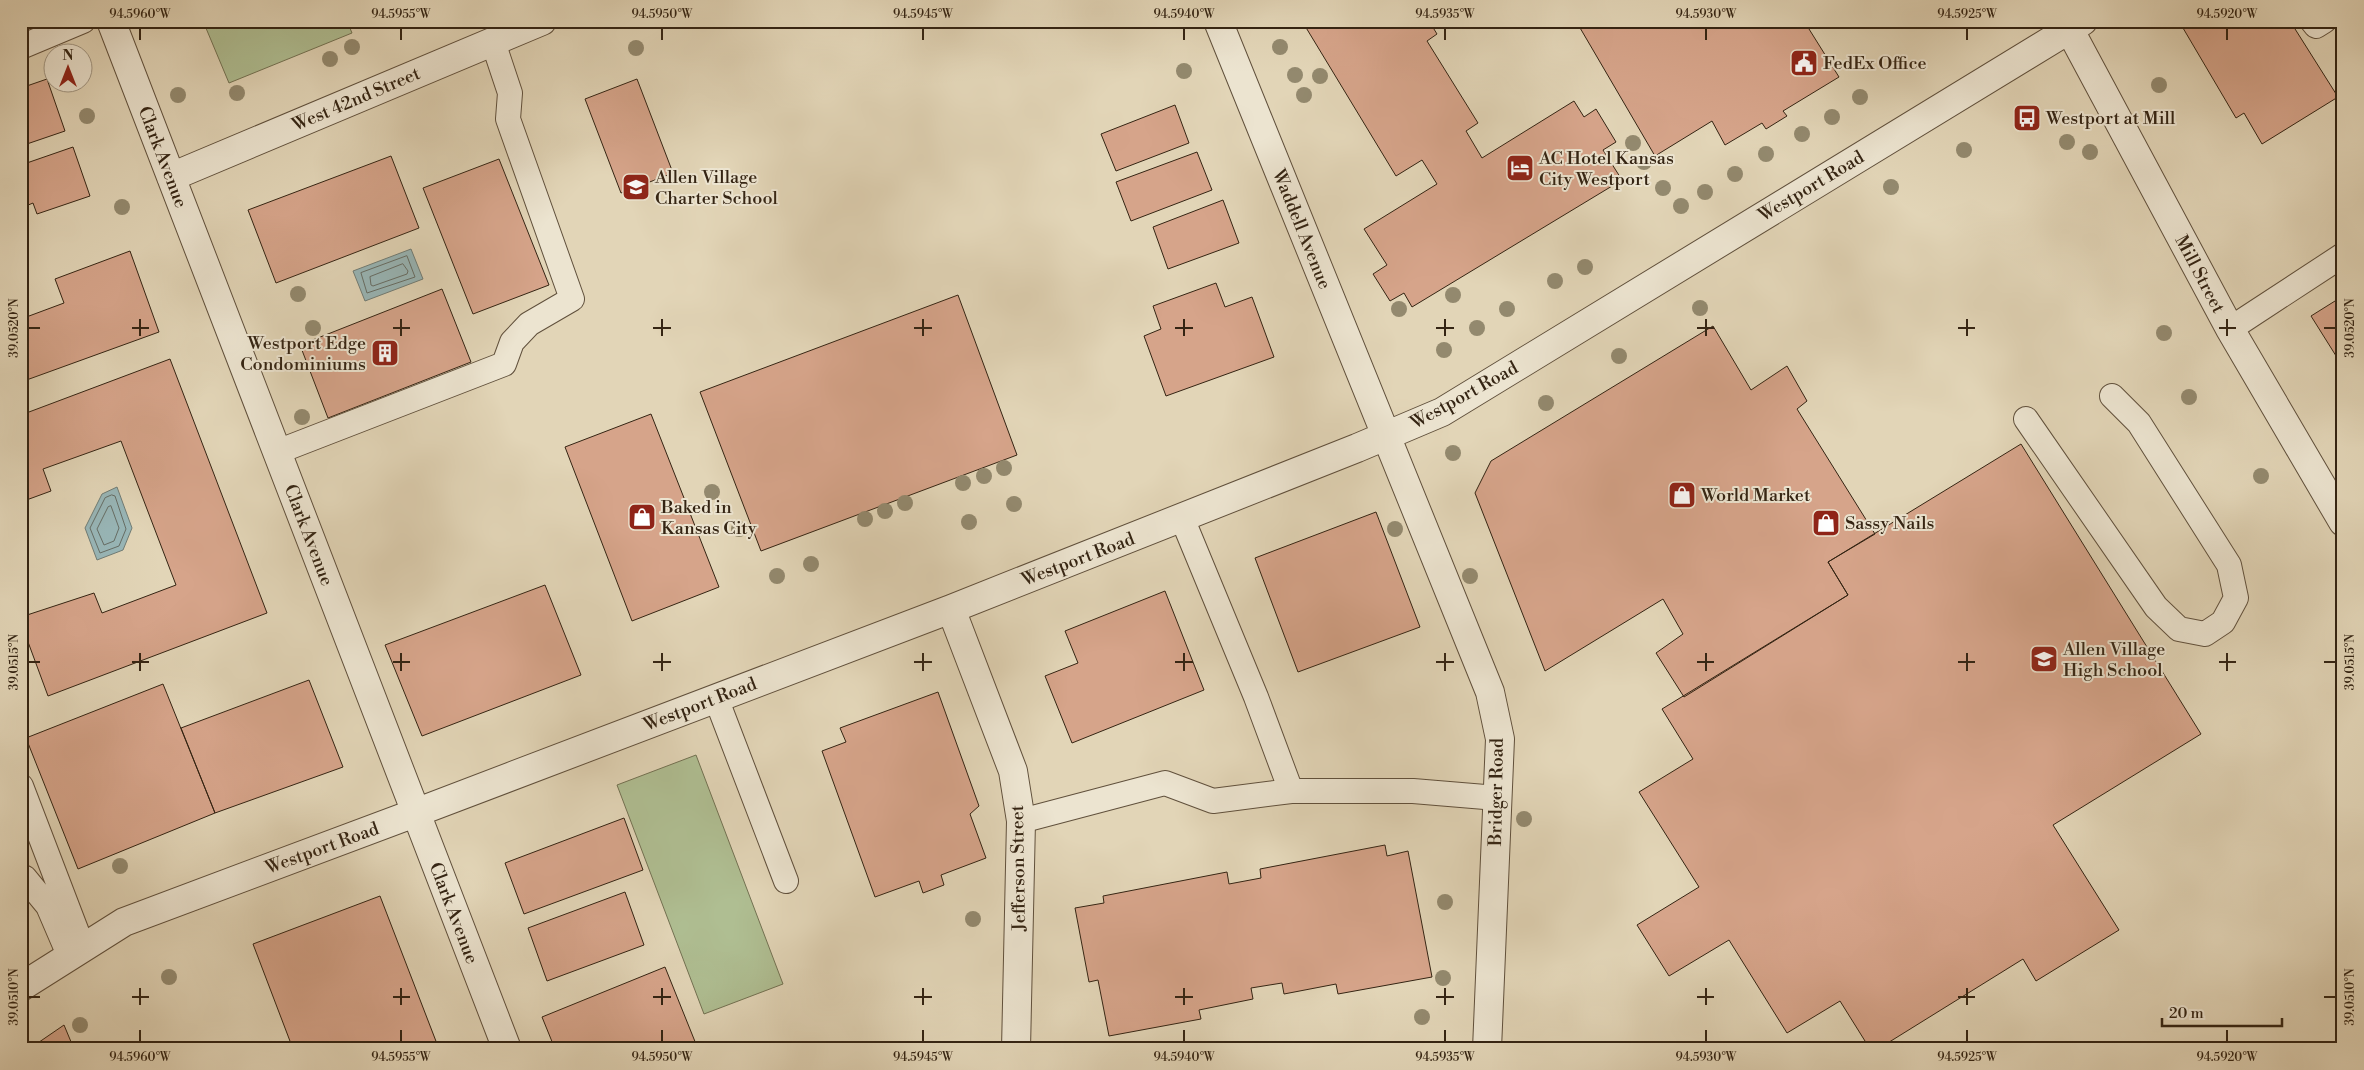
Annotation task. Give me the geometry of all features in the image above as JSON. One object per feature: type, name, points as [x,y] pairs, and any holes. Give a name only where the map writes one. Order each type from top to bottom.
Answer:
[{"type":"street","name":"Clark Avenue","points":[[111,21],[507,1049]]},
{"type":"street","name":"West 42nd Street","points":[[171,177],[542,21]]},
{"type":"street","name":"Waddell Avenue","points":[[1218,21],[1385,437]]},
{"type":"street","name":"Westport Road","points":[[21,987],[124,922],[951,609],[1385,437],[1442,412],[2073,24]]},
{"type":"street","name":"Mill Street","points":[[2073,24],[2230,329],[2343,522]]},
{"type":"street","name":"Bridger Road","points":[[1385,437],[1490,692],[1500,739],[1487,1049]]},
{"type":"street","name":"Jefferson Street","points":[[951,609],[1013,771],[1021,821],[1016,1049]]},
{"type":"lane","points":[[21,47],[84,21]]},
{"type":"lane","points":[[277,452],[504,364],[512,342],[529,324],[572,300],[508,119],[510,93],[493,42]]},
{"type":"lane","points":[[2230,329],[2343,255]]},
{"type":"lane","points":[[2026,419],[2156,607],[2179,629],[2206,634],[2223,622],[2236,598],[2229,565],[2139,423],[2112,396]]},
{"type":"lane","points":[[1182,518],[1242,662],[1291,791]]},
{"type":"lane","points":[[716,698],[786,881]]},
{"type":"lane","points":[[1021,821],[1165,783],[1213,801],[1291,791],[1414,791],[1498,798]]},
{"type":"lane","points":[[21,786],[76,952]]},
{"type":"lane","points":[[21,876],[25,878],[48,906],[76,952]]},
{"type":"green space","points":[[203,21],[347,21],[352,33],[229,83]]},
{"type":"green space","points":[[696,755],[783,984],[704,1014],[617,785]]},
{"type":"water","points":[[411,249],[423,279],[365,301],[353,271]]},
{"type":"water","points":[[117,487],[132,528],[123,550],[97,560],[85,528],[102,494]]},
{"type":"building","name":"AC Hotel Kansas City Westport","points":[[1302,21],[1429,21],[1437,34],[1427,41],[1478,123],[1466,131],[1482,158],[1574,101],[1584,117],[1596,109],[1616,142],[1603,150],[1622,180],[1412,307],[1404,293],[1390,301],[1373,274],[1387,265],[1364,229],[1437,184],[1422,160],[1396,176]]},
{"type":"building","points":[[1576,21],[1804,21],[1839,77],[1783,111],[1787,116],[1766,129],[1762,123],[1725,145],[1712,121],[1655,156]]},
{"type":"building","points":[[2194,21],[2290,21],[2338,97],[2262,144],[2244,113],[2236,118],[2183,28]]},
{"type":"building","points":[[637,79],[673,173],[621,193],[585,99]]},
{"type":"building","points":[[42,81],[42,92],[52,92],[65,131],[21,146],[21,88]]},
{"type":"building","points":[[1175,105],[1189,143],[1116,171],[1101,134]]},
{"type":"building","points":[[73,147],[90,196],[37,214],[33,203],[21,208],[21,165]]},
{"type":"building","points":[[1197,152],[1212,190],[1131,221],[1116,182]]},
{"type":"building","name":"Westport Edge Condominiums","points":[[391,156],[419,228],[276,283],[248,210]]},
{"type":"building","points":[[499,159],[549,285],[473,314],[423,188]]},
{"type":"building","points":[[1223,200],[1239,243],[1168,269],[1153,227]]},
{"type":"building","points":[[130,251],[159,332],[21,382],[21,319],[64,303],[55,279]]},
{"type":"building","points":[[1216,283],[1225,307],[1252,297],[1274,357],[1166,396],[1144,336],[1161,329],[1153,306]]},
{"type":"building","name":"Westport Edge Condominiums","points":[[442,289],[471,362],[328,418],[300,345]]},
{"type":"building","points":[[958,295],[1017,455],[761,551],[700,392]]},
{"type":"building","points":[[2343,296],[2343,367],[2311,316]]},
{"type":"building","points":[[1713,326],[1751,390],[1787,366],[1807,401],[1797,409],[1875,534],[1828,562],[1848,595],[1684,697],[1656,653],[1683,634],[1663,599],[1545,671],[1475,493],[1491,461]]},
{"type":"building","points":[[170,359],[267,613],[48,696],[21,623],[21,617],[94,593],[102,613],[176,585],[121,441],[43,469],[51,491],[21,502],[21,415]]},
{"type":"building","name":"Baked in Kansas City","points":[[651,414],[719,587],[632,621],[565,447]]},
{"type":"building","points":[[2021,444],[2201,734],[2053,825],[2119,930],[2036,981],[2023,959],[1878,1049],[1870,1049],[1840,1001],[1787,1033],[1729,940],[1669,976],[1637,925],[1699,887],[1639,792],[1693,759],[1662,709],[1848,595],[1828,562]]},
{"type":"building","points":[[1376,512],[1420,627],[1298,672],[1255,558]]},
{"type":"building","points":[[545,585],[581,675],[422,736],[385,645]]},
{"type":"building","points":[[1165,591],[1204,690],[1072,743],[1045,676],[1078,663],[1065,631]]},
{"type":"building","points":[[309,680],[343,767],[215,813],[181,728]]},
{"type":"building","points":[[163,684],[215,813],[78,869],[26,738]]},
{"type":"building","points":[[938,692],[979,806],[970,814],[986,858],[941,875],[944,885],[923,893],[919,881],[875,897],[822,751],[846,742],[840,728]]},
{"type":"building","points":[[624,818],[643,870],[524,914],[505,863]]},
{"type":"building","points":[[1385,845],[1387,856],[1408,851],[1432,977],[1338,994],[1336,984],[1284,994],[1282,983],[1251,988],[1253,999],[1199,1010],[1201,1019],[1109,1036],[1098,980],[1089,982],[1075,908],[1104,903],[1103,896],[1227,872],[1229,884],[1261,878],[1260,869]]},
{"type":"building","points":[[625,892],[644,945],[547,981],[528,928]]},
{"type":"building","points":[[380,896],[439,1049],[293,1049],[253,944]]},
{"type":"building","points":[[665,967],[698,1049],[555,1049],[542,1017]]},
{"type":"building","points":[[64,1025],[74,1049],[29,1049]]},
{"type":"place","name":"FedEx Office","points":[[1804,63]]},
{"type":"place","name":"Westport at Mill","points":[[2027,118]]},
{"type":"place","name":"AC Hotel Kansas City Westport","points":[[1520,168]]},
{"type":"place","name":"Allen Village Charter School","points":[[636,187]]},
{"type":"place","name":"Westport Edge Condominiums","points":[[385,353]]},
{"type":"place","name":"World Market","points":[[1682,495]]},
{"type":"place","name":"Baked in Kansas City","points":[[642,517]]},
{"type":"place","name":"Sassy Nails","points":[[1826,523]]},
{"type":"place","name":"Allen Village High School","points":[[2044,659]]}]
